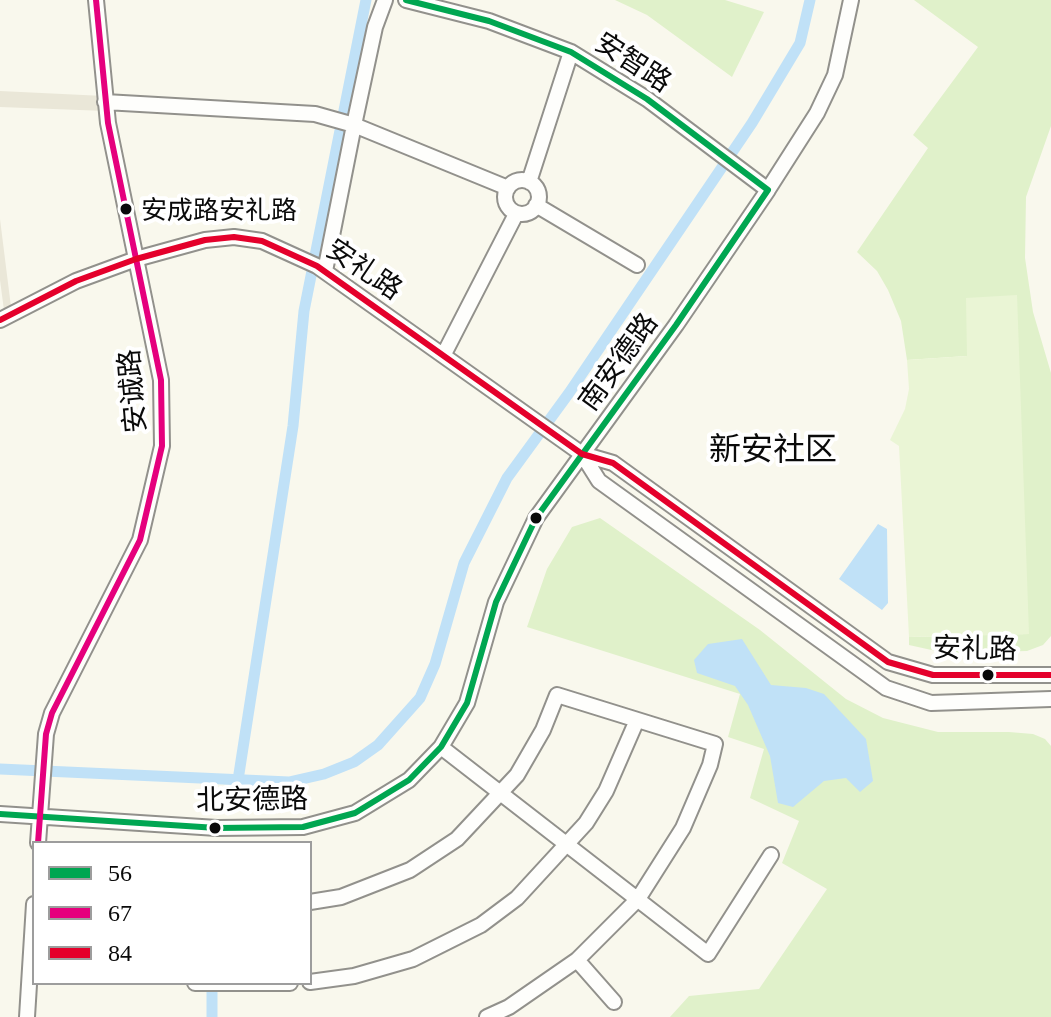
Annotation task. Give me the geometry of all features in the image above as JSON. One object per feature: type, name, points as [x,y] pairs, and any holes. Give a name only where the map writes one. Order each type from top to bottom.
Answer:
[{"type":"street","name":"安诚路","points":[[38,841],[46,734],[58,696],[140,540],[162,446],[161,380],[105,102],[96,0]]},
{"type":"street","points":[[321,269],[350,123],[385,0]]},
{"type":"street","name":"安智路","points":[[406,0],[489,21],[571,52],[634,90],[768,190]]},
{"type":"street","name":"南安德路","points":[[582,454],[768,190],[817,113],[835,75],[851,0]]},
{"type":"street","points":[[529,182],[571,52]]},
{"type":"street","points":[[105,102],[330,118],[350,123],[508,188]]},
{"type":"street","points":[[521,180],[529,182],[536,189],[536,205],[527,214],[516,214],[505,203],[508,188],[521,180]]},
{"type":"street","points":[[536,205],[637,265]]},
{"type":"street","points":[[444,354],[516,214]]},
{"type":"street","name":"安礼路","points":[[0,320],[76,281],[136,259],[205,240],[234,237],[262,241],[321,269],[582,454],[613,463],[888,662],[933,675],[1051,675]]},
{"type":"street","name":"安礼路","points":[[582,454],[599,481],[886,688],[931,703],[1051,699]]},
{"type":"street","name":"北安德路","points":[[0,814],[217,828],[303,827],[355,813],[378,801],[409,780],[441,747],[467,703],[496,602],[511,565],[536,518],[582,454]]},
{"type":"street","points":[[312,902],[341,897],[410,870],[457,839],[502,794],[531,754],[557,695],[715,744],[710,765],[683,828],[638,899],[577,960],[509,1007],[487,1017]]},
{"type":"street","points":[[312,982],[385,968],[447,944],[481,925],[517,898],[568,846],[606,791],[637,720]]},
{"type":"street","points":[[441,747],[708,954],[771,855]]},
{"type":"street","points":[[577,960],[614,1002]]},
{"type":"street","points":[[27,1017],[32,976]]},
{"type":"green space","points":[[615,0],[725,0],[764,12],[732,77],[647,15]]},
{"type":"green space","points":[[914,0],[1051,0],[1051,126],[1026,197],[1025,258],[1033,312],[1051,373],[1051,636],[1043,645],[1027,651],[945,653],[909,645],[909,637],[1028,634],[967,356],[907,360],[901,321],[888,290],[877,271],[857,252],[928,148],[913,135],[978,47]]},
{"type":"green space","points":[[1017,295],[1029,634],[909,637],[899,446],[890,440],[905,409],[909,389],[907,360],[967,356],[966,298]]},
{"type":"green space","points":[[600,518],[760,630],[846,699],[883,718],[938,732],[1009,732],[1033,734],[1045,739],[1051,746],[1051,1017],[670,1017],[689,996],[759,989],[827,889],[782,863],[799,821],[750,798],[764,749],[728,737],[740,694],[527,627],[547,569],[572,527]]},
{"type":"shaded area","points":[[0,91],[104,96],[106,111],[0,107]]},
{"type":"shaded area","points":[[0,219],[12,315],[5,318],[0,280]]},
{"type":"water","points":[[878,524],[887,529],[888,603],[882,610],[839,579]]},
{"type":"water","points":[[742,639],[771,685],[806,688],[824,694],[866,739],[873,781],[860,792],[846,778],[824,781],[793,807],[778,803],[770,756],[748,705],[735,686],[697,673],[694,660],[708,644]]},
{"type":"waterway","points":[[236,793],[293,426],[304,311],[366,0]]},
{"type":"waterway","points":[[0,769],[289,782],[324,774],[354,762],[378,745],[420,698],[435,664],[464,563],[507,478],[569,393],[752,123],[800,43],[810,0]]},
{"type":"waterway","points":[[212,985],[212,1017]]},
{"type":"transit line","name":"67","points":[[38,841],[46,734],[52,713],[140,540],[162,446],[161,380],[108,123],[96,0]]},
{"type":"transit line","name":"56","points":[[0,814],[217,828],[303,827],[355,813],[409,780],[441,747],[467,703],[496,602],[536,518],[676,325],[768,190],[647,99],[571,52],[489,21],[406,0]]},
{"type":"transit line","name":"84","points":[[0,320],[76,281],[136,259],[205,240],[234,237],[262,241],[317,266],[582,454],[613,463],[888,662],[933,675],[1051,675]]},
{"type":"place","name":"安成路安礼路","points":[[126,209]]},
{"type":"district","name":"新安社区","points":[[773,448]]}]
